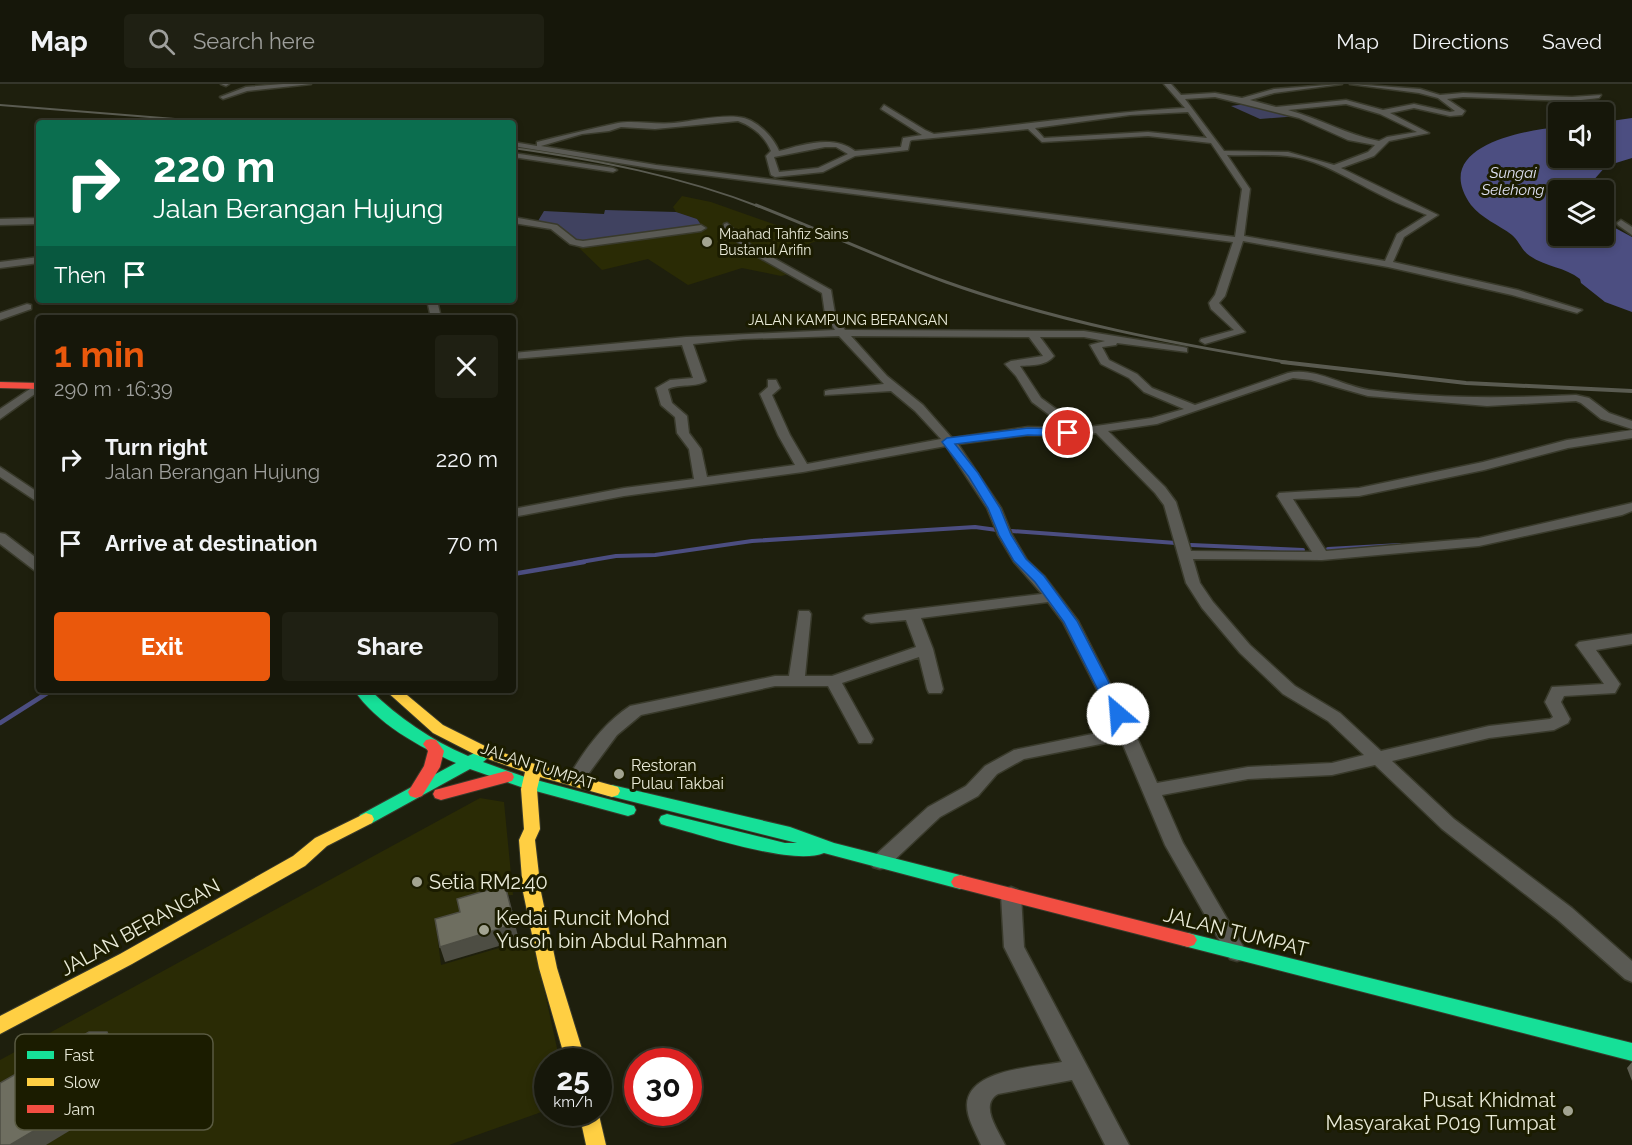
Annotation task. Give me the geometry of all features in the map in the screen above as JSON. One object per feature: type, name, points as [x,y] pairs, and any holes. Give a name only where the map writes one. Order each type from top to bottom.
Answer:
[{"type":"main road","points":[[0,385],[36,386]]},
{"type":"main road","name":"JALAN TUMPAT","points":[[364,693],[378,710],[404,730],[430,744],[477,765],[554,791],[645,810],[785,849],[831,849],[1632,1052]]},
{"type":"main road","name":"JALAN TUMPAT","points":[[396,693],[437,728],[492,755],[645,810]]},
{"type":"main road","points":[[437,728],[580,773],[645,810]]},
{"type":"main road","points":[[416,793],[432,767],[436,751],[430,744]]},
{"type":"main road","name":"JALAN BERANGAN","points":[[299,861],[326,854],[441,794],[492,755]]},
{"type":"main road","name":"JALAN BERANGAN","points":[[0,1026],[126,959],[299,861],[321,842],[416,793],[477,765]]},
{"type":"main road","points":[[441,794],[518,780],[530,768]]},
{"type":"main road","points":[[518,780],[530,811],[532,829],[527,840],[532,892],[546,958],[572,1048]]},
{"type":"main road","points":[[518,780],[516,807],[520,832],[527,840]]},
{"type":"main road","points":[[530,811],[533,803],[554,791]]},
{"type":"main road","points":[[591,1126],[596,1145]]},
{"type":"street","points":[[233,84],[231,89],[221,96],[246,88],[308,84]]},
{"type":"street","points":[[264,84],[272,88]]},
{"type":"street","points":[[1167,84],[1201,121],[1212,141],[1246,189],[1238,239],[1220,296],[1214,303],[1215,307],[1240,332],[1205,341]]},
{"type":"street","points":[[1243,100],[1274,91],[1339,84]]},
{"type":"street","points":[[1353,84],[1374,88],[1406,87],[1440,97],[1462,112],[1450,114],[1414,106],[1383,112]]},
{"type":"street","points":[[1454,86],[1465,92],[1463,95]]},
{"type":"street","points":[[1180,97],[1215,95],[1243,100],[1302,116],[1352,138],[1380,144]]},
{"type":"street","points":[[1440,97],[1463,95],[1567,99],[1599,96]]},
{"type":"street","points":[[1276,109],[1346,102],[1383,112],[1425,133],[1387,139],[1371,154],[1335,168]]},
{"type":"street","points":[[884,107],[922,132],[934,135]]},
{"type":"street","points":[[773,177],[825,169],[853,154],[905,148],[905,142],[908,139],[1030,127],[1116,114],[1189,110]]},
{"type":"street","points":[[529,147],[581,132],[609,129],[619,125],[655,127],[738,119],[746,122],[772,142],[775,151],[770,156]]},
{"type":"street","points":[[1030,127],[1042,140],[1148,134],[1212,141]]},
{"type":"street","points":[[533,137],[529,140],[542,143]]},
{"type":"street","points":[[516,145],[656,168],[773,177],[1238,239],[1388,264],[1514,292],[1577,310]]},
{"type":"street","points":[[770,156],[821,145],[850,150],[853,154]]},
{"type":"street","points":[[1221,153],[1288,154],[1335,168],[1386,195],[1434,215],[1400,236],[1388,264]]},
{"type":"street","points":[[516,155],[613,170]]},
{"type":"street","points":[[770,156],[773,177]]},
{"type":"street","points":[[0,222],[36,221]]},
{"type":"street","points":[[516,221],[554,227],[573,242],[583,244],[701,228]]},
{"type":"street","points":[[1621,223],[1632,232]]},
{"type":"street","points":[[727,226],[750,248],[826,292],[830,314],[842,333],[892,387],[919,408],[974,475],[1021,561],[1039,579],[1070,621],[1127,733],[1174,845],[1238,952]]},
{"type":"street","points":[[0,266],[36,260]]},
{"type":"street","points":[[0,317],[27,308]]},
{"type":"street","name":"JALAN KAMPUNG BERANGAN","points":[[516,356],[766,334],[842,333],[1084,334],[1183,350]]},
{"type":"street","points":[[1033,335],[1049,356],[1045,360],[1011,364],[1021,374],[1036,400],[1080,432]]},
{"type":"street","points":[[686,340],[699,381],[674,382],[662,388],[667,405],[681,416],[683,433],[695,450],[701,482]]},
{"type":"street","points":[[1126,341],[1095,345],[1105,362],[1133,376],[1148,390],[1195,409]]},
{"type":"street","points":[[516,512],[624,492],[803,468],[947,442],[1028,431],[1100,430],[1153,421],[1195,409],[1276,379],[1304,374],[1350,390],[1376,394],[1487,402],[1576,398],[1585,400],[1605,416],[1632,425]]},
{"type":"street","points":[[772,382],[774,388],[766,394],[784,435],[803,468]]},
{"type":"street","points":[[829,393],[892,387]]},
{"type":"street","points":[[0,415],[36,388]]},
{"type":"street","points":[[1100,430],[1160,490],[1171,505],[1193,583],[1207,605],[1245,649],[1289,690],[1334,717],[1448,825],[1565,914],[1632,974]]},
{"type":"street","points":[[1322,555],[1284,496],[1359,492],[1484,466],[1567,444],[1632,434]]},
{"type":"street","points":[[0,471],[36,498]]},
{"type":"street","points":[[1186,555],[1322,555],[1479,542],[1632,507]]},
{"type":"street","points":[[0,537],[36,565]]},
{"type":"street","points":[[871,618],[1053,597]]},
{"type":"street","points":[[796,679],[804,614]]},
{"type":"street","points":[[912,615],[925,649],[935,689]]},
{"type":"street","points":[[1151,791],[1248,773],[1332,769],[1489,732],[1554,724],[1562,719],[1553,702],[1558,692],[1609,689],[1612,684],[1584,645],[1601,645],[1632,639]]},
{"type":"street","points":[[580,773],[611,729],[620,719],[636,710],[739,687],[796,679],[833,681],[925,649]]},
{"type":"street","points":[[833,681],[865,739]]},
{"type":"street","points":[[880,862],[934,812],[972,791],[991,770],[1003,761],[1020,754],[1127,733]]},
{"type":"street","points":[[1011,895],[1014,947],[1117,1145]]},
{"type":"street","points":[[993,1145],[977,1103],[986,1088],[1077,1069]]},
{"type":"shaded area","points":[[1253,103],[1299,116],[1260,119],[1231,106]]},
{"type":"shaded area","name":"Maahad Tahfiz Sains Bustanul Arifin","points":[[682,196],[711,202],[819,240],[806,245],[756,253],[789,274],[781,276],[742,268],[688,285],[648,259],[602,270],[576,245],[703,229],[697,219],[676,212],[673,207]]},
{"type":"shaded area","points":[[605,210],[676,212],[697,219],[704,229],[574,246],[552,229],[535,226],[544,211],[604,214]]},
{"type":"shaded area","points":[[480,798],[504,802],[513,895],[488,896],[436,926],[441,965],[533,938],[557,1048],[534,1048],[534,1115],[449,1145],[0,1145],[0,1060],[15,1052],[15,1130],[213,1130],[213,1034],[48,1034]]},
{"type":"water","name":"Sungai Selehong","points":[[1632,118],[1632,158],[1614,164],[1614,121]]},
{"type":"water","name":"Sungai Selehong","points":[[1548,128],[1548,168],[1604,168],[1594,180],[1548,180],[1548,246],[1614,246],[1614,227],[1632,237],[1632,312],[1605,302],[1574,275],[1530,256],[1512,235],[1475,210],[1461,185],[1462,169],[1471,156],[1485,146],[1503,138]]},
{"type":"building","points":[[505,885],[515,924],[440,947],[435,919],[460,912],[457,899]]},
{"type":"building","points":[[107,1032],[108,1034],[86,1034]]},
{"type":"building","points":[[15,1074],[15,1130],[35,1130],[10,1145],[0,1145],[0,1083]]},
{"type":"waterway","points":[[575,563],[616,556],[655,555],[752,541],[975,527],[997,530]]},
{"type":"waterway","points":[[1011,531],[1176,543]]},
{"type":"waterway","points":[[1191,545],[1303,550]]},
{"type":"waterway","points":[[1328,549],[1400,545]]},
{"type":"waterway","points":[[516,573],[584,562]]},
{"type":"waterway","points":[[0,723],[47,693]]},
{"type":"railway","points":[[0,105],[188,120]]},
{"type":"railway","points":[[516,148],[638,170],[700,186],[760,207]]},
{"type":"railway","points":[[756,205],[922,273],[1031,309],[1160,340],[1291,363]]},
{"type":"railway","points":[[1282,362],[1466,383],[1632,391]]},
{"type":"traffic: fast","points":[[364,693],[387,715],[416,736],[449,754],[521,781],[628,810]]},
{"type":"traffic: fast","points":[[366,819],[486,753]]},
{"type":"traffic: fast","points":[[612,791],[790,833],[831,849],[960,882]]},
{"type":"traffic: fast","points":[[667,820],[785,849],[818,849]]},
{"type":"traffic: fast","points":[[1188,940],[1632,1052]]},
{"type":"traffic: slow","points":[[395,693],[438,729],[479,750],[523,766],[612,791]]},
{"type":"traffic: slow","points":[[533,773],[529,789],[532,829],[527,840],[532,892],[548,968],[572,1048]]},
{"type":"traffic: slow","points":[[0,1026],[126,959],[299,861],[321,842],[366,819]]},
{"type":"traffic: slow","points":[[592,1126],[596,1145]]},
{"type":"traffic: jam","points":[[0,385],[36,386]]},
{"type":"traffic: jam","points":[[416,792],[432,767],[436,751],[431,744]]},
{"type":"traffic: jam","points":[[441,794],[506,777]]},
{"type":"traffic: jam","points":[[960,882],[1188,940]]},
{"type":"place","name":"Maahad Tahfiz Sains Bustanul Arifin","points":[[707,242]]},
{"type":"place","name":"Restoran Pulau Takbai","points":[[619,774]]},
{"type":"place","name":"Setia RM2.40","points":[[417,882]]},
{"type":"place","name":"Kedai Runcit Mohd Yusoh bin Abdul Rahman","points":[[484,930]]},
{"type":"place","name":"Pusat Khidmat Masyarakat P019 Tumpat","points":[[1568,1111]]},
{"type":"route","points":[[1068,433],[1028,431],[947,442],[955,448],[974,475],[994,508],[1011,547],[1039,579],[1070,621],[1118,714]]}]
